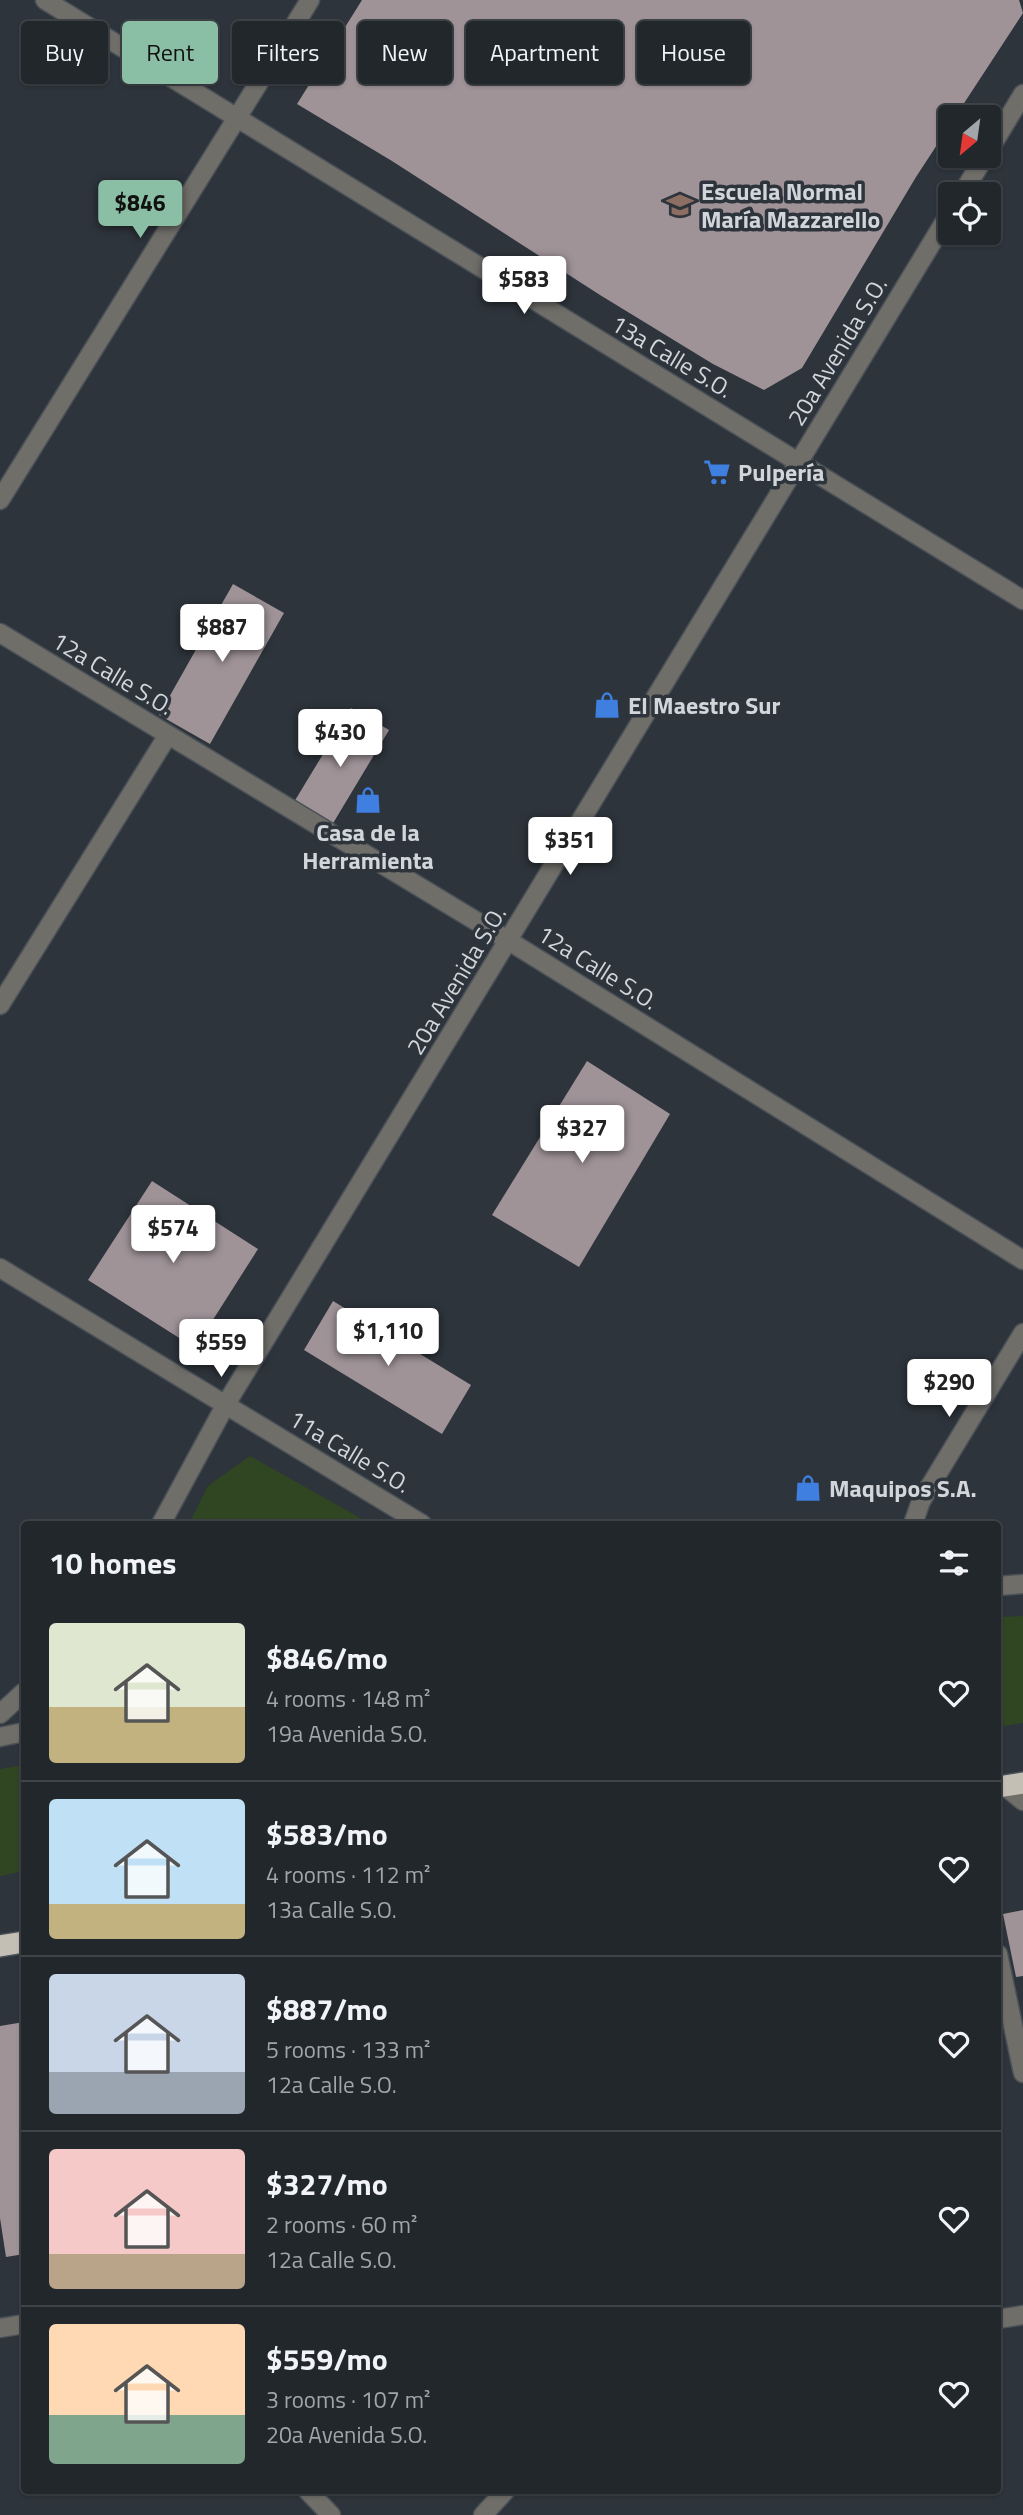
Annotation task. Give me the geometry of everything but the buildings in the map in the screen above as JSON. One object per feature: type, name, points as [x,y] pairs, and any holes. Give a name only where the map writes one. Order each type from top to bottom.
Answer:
[{"type":"highway","points":[[0,1946],[21,1942]]},
{"type":"street","name":"13a Calle S.O.","points":[[45,0],[1023,600]]},
{"type":"street","points":[[0,500],[310,0]]},
{"type":"street","points":[[1001,130],[1023,94]]},
{"type":"street","name":"20a Avenida S.O.","points":[[163,1521],[226,1405],[938,233]]},
{"type":"street","name":"12a Calle S.O.","points":[[0,633],[509,941],[1023,1260]]},
{"type":"street","points":[[0,1005],[168,735]]},
{"type":"street","name":"11a Calle S.O.","points":[[0,1268],[417,1521]]},
{"type":"street","points":[[914,1521],[921,1502],[1023,1333]]},
{"type":"street","points":[[1001,1586],[1023,1584]]},
{"type":"street","points":[[0,1714],[21,1695]]},
{"type":"street","points":[[0,1737],[21,1733]]},
{"type":"street","points":[[1009,1786],[1023,1801]]},
{"type":"street","points":[[1001,1968],[1023,2073]]},
{"type":"street","points":[[1001,2319],[1023,2315]]},
{"type":"street","points":[[0,2328],[21,2324]]},
{"type":"street","points":[[311,2494],[331,2515]]},
{"type":"street","points":[[484,2515],[502,2494]]},
{"type":"green space","points":[[250,1456],[366,1521],[190,1521],[208,1486]]},
{"type":"green space","points":[[1023,1616],[1023,1723],[1001,1727],[1001,1617]]},
{"type":"green space","points":[[21,1766],[21,1872],[0,1876],[0,1769]]},
{"type":"place","name":"Escuela Normal María Mazzarello","points":[[680,205]]},
{"type":"place","name":"Pulpería","points":[[717,472]]},
{"type":"place","name":"El Maestro Sur","points":[[607,705]]},
{"type":"place","name":"Casa de la Herramienta","points":[[368,800]]},
{"type":"place","name":"Maquipos S.A.","points":[[808,1488]]}]
